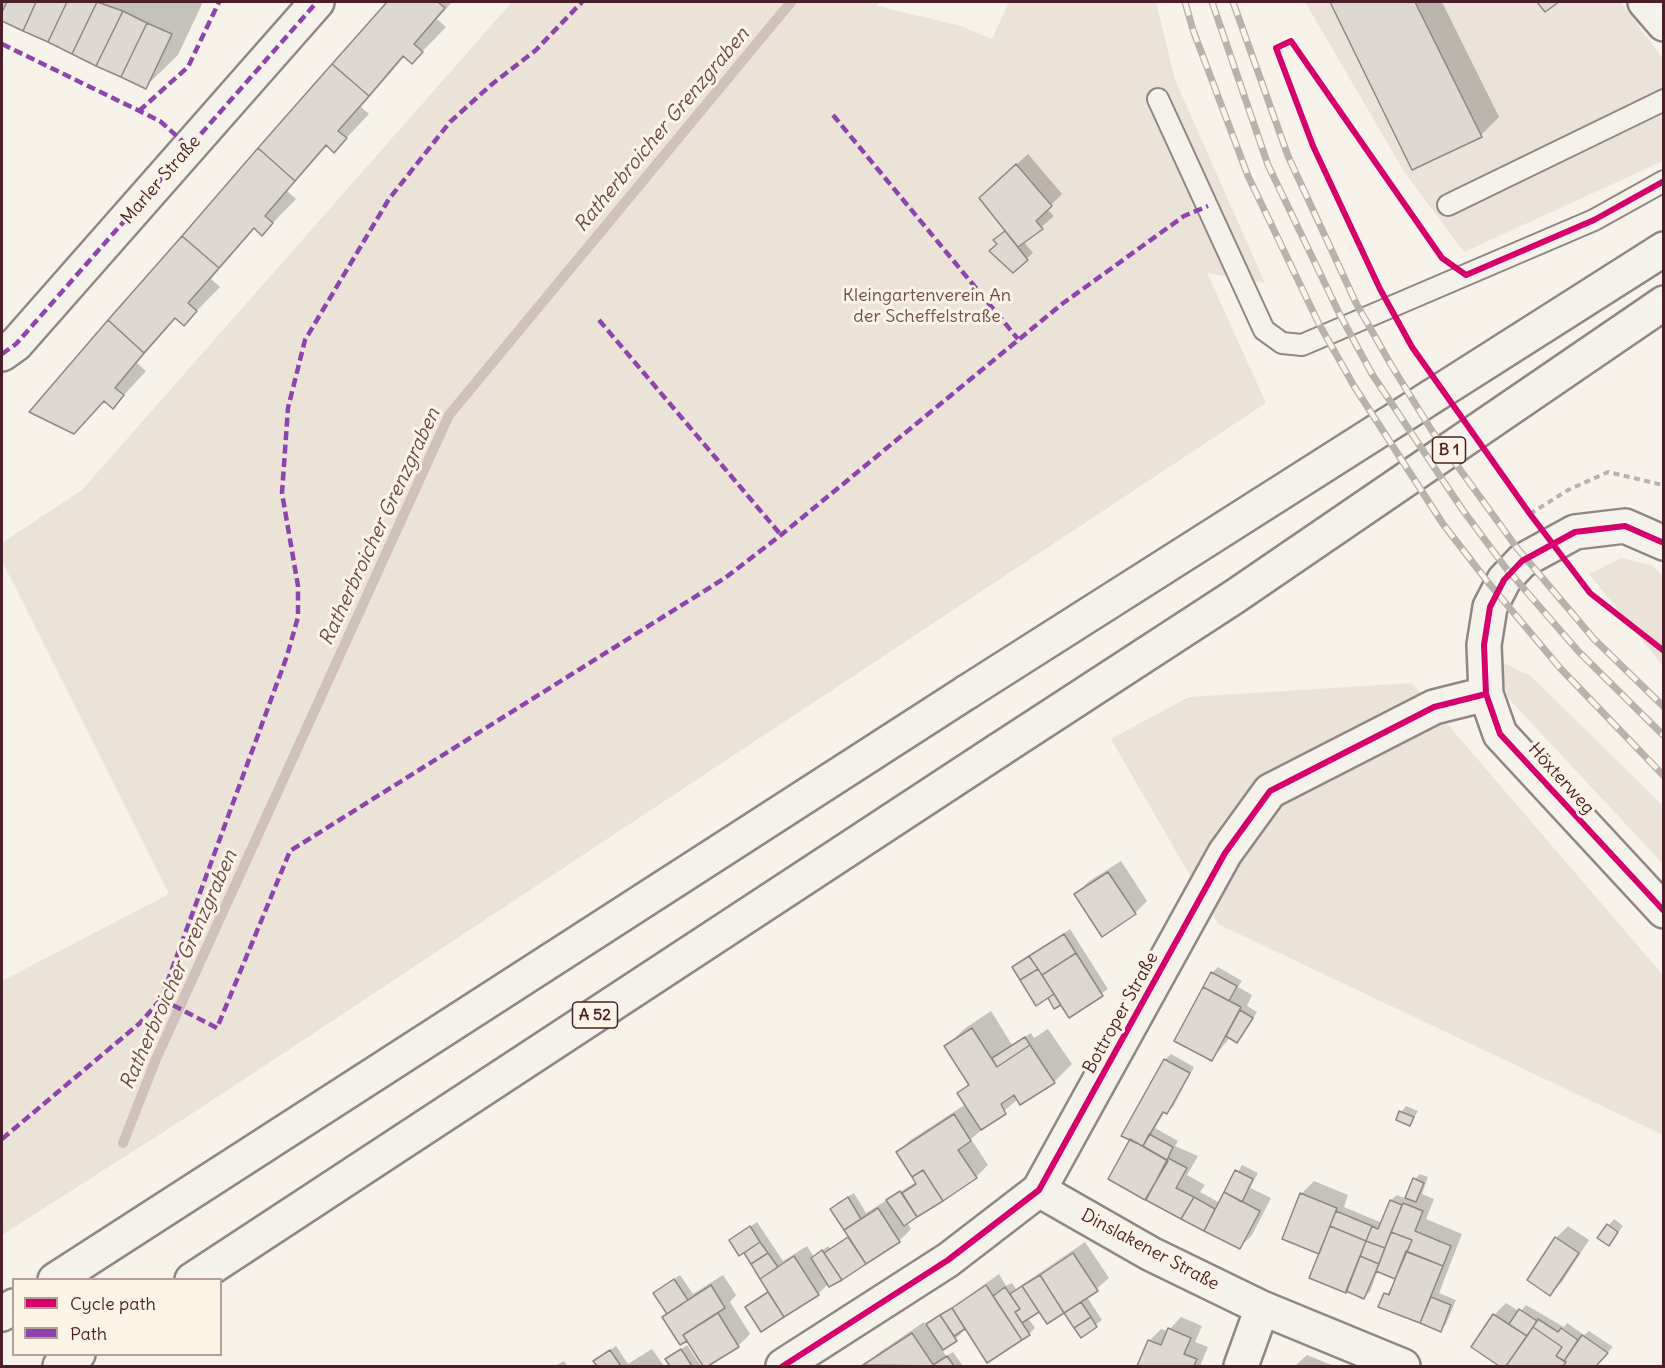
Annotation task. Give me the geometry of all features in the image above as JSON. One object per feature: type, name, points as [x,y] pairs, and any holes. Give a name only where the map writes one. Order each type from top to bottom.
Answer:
[{"type":"main road","name":"Marler Straße","points":[[2,354],[16,344],[317,2]]},
{"type":"main road","points":[[1645,2],[1664,24]]},
{"type":"main road","points":[[58,1278],[967,692],[1664,249]]},
{"type":"main road","name":"B 1","points":[[999,750],[1234,597],[1664,303]]},
{"type":"main road","name":"Höxterweg","points":[[1664,543],[1625,526],[1575,532],[1522,561],[1504,580],[1490,606],[1484,645],[1486,694],[1500,734],[1664,911]]},
{"type":"main road","name":"Bottroper Straße","points":[[783,1366],[948,1260],[1039,1190],[1225,853],[1270,791],[1434,707],[1486,694]]},
{"type":"main road","name":"A 52","points":[[195,1278],[999,750]]},
{"type":"main road","name":"Dinslakener Straße","points":[[1039,1190],[1151,1254],[1262,1308],[1403,1366]]},
{"type":"main road","points":[[1241,1366],[1262,1308]]},
{"type":"main road","points":[[60,1366],[75,1356]]},
{"type":"lane","points":[[1158,99],[1264,330],[1282,344],[1302,345],[1324,336],[1594,220],[1664,181]]},
{"type":"lane","points":[[1448,205],[1664,100]]},
{"type":"path","points":[[1530,514],[1568,490],[1608,472],[1663,485]]},
{"type":"shaded area","points":[[1305,2],[1621,2],[1663,59],[1663,161],[1464,252],[1405,173]]},
{"type":"green space","name":"Kleingartenverein An der Scheffelstraße","points":[[512,2],[878,2],[877,6],[961,26],[992,39],[1009,2],[1156,2],[1175,80],[1265,283],[1207,273],[1266,403],[193,1113],[2,1235],[2,981],[169,894],[2,561],[2,543],[82,490]]},
{"type":"green space","points":[[1621,558],[1651,565],[1663,576],[1663,666],[1589,574]]},
{"type":"green space","points":[[1499,661],[1531,676],[1663,806],[1663,864],[1508,698]]},
{"type":"green space","points":[[1412,683],[1663,975],[1663,1135],[1218,924],[1111,739],[1189,697]]},
{"type":"building","points":[[7,2],[36,2],[23,31],[2,21],[2,12]]},
{"type":"building","points":[[36,2],[67,2],[48,42],[23,31]]},
{"type":"building","points":[[67,2],[97,2],[72,54],[48,42]]},
{"type":"building","points":[[97,2],[123,11],[96,66],[72,54]]},
{"type":"building","points":[[387,2],[438,2],[445,8],[414,44],[423,52],[412,64],[403,56],[369,96],[332,64]]},
{"type":"building","points":[[1330,2],[1415,2],[1482,137],[1412,170]]},
{"type":"building","points":[[1537,2],[1559,2],[1545,12]]},
{"type":"building","points":[[123,11],[147,23],[121,77],[96,66]]},
{"type":"building","points":[[147,23],[172,34],[146,89],[121,77]]},
{"type":"building","points":[[332,64],[369,96],[338,131],[347,138],[334,153],[326,145],[295,181],[258,148]]},
{"type":"building","points":[[258,148],[295,181],[265,216],[273,223],[262,236],[254,228],[219,268],[182,236]]},
{"type":"building","points":[[1016,164],[1052,206],[1036,221],[1043,229],[1018,247],[979,198]]},
{"type":"building","points":[[1005,231],[1028,260],[1013,273],[989,251],[997,244],[993,240]]},
{"type":"building","points":[[182,236],[219,268],[188,303],[197,311],[184,326],[175,318],[144,353],[108,320]]},
{"type":"building","points":[[108,320],[144,353],[115,388],[124,395],[113,409],[104,401],[74,434],[29,412]]},
{"type":"building","points":[[1108,872],[1136,914],[1102,937],[1074,894]]},
{"type":"building","points":[[1064,934],[1076,953],[1042,975],[1029,956]]},
{"type":"building","points":[[1076,953],[1103,996],[1069,1018],[1042,975]]},
{"type":"building","points":[[1029,956],[1038,969],[1020,980],[1012,967]]},
{"type":"building","points":[[1038,969],[1054,994],[1036,1006],[1020,980]]},
{"type":"building","points":[[1211,972],[1237,986],[1229,1001],[1203,987]]},
{"type":"building","points":[[1203,987],[1241,1007],[1212,1061],[1174,1041]]},
{"type":"building","points":[[1054,994],[1061,1005],[1054,1009],[1048,998]]},
{"type":"building","points":[[1240,1010],[1253,1018],[1237,1043],[1226,1036]]},
{"type":"building","points":[[972,1028],[997,1067],[1030,1045],[1055,1083],[1020,1105],[1014,1095],[1001,1104],[1006,1114],[981,1130],[957,1093],[969,1085],[944,1046]]},
{"type":"building","points":[[1025,1037],[1030,1045],[997,1067],[992,1058]]},
{"type":"building","points":[[1164,1059],[1190,1073],[1167,1114],[1163,1112],[1143,1146],[1121,1136]]},
{"type":"building","points":[[1399,1111],[1414,1117],[1410,1126],[1396,1120]]},
{"type":"building","points":[[954,1114],[971,1141],[958,1150],[977,1178],[943,1201],[923,1170],[912,1177],[896,1152]]},
{"type":"building","points":[[1149,1134],[1173,1147],[1167,1160],[1143,1146]]},
{"type":"building","points":[[1130,1139],[1168,1161],[1145,1200],[1108,1179]]},
{"type":"building","points":[[1168,1158],[1187,1168],[1176,1188],[1194,1197],[1181,1219],[1146,1200]]},
{"type":"building","points":[[923,1170],[943,1201],[917,1217],[902,1193],[916,1184],[912,1177]]},
{"type":"building","points":[[1235,1170],[1253,1179],[1242,1202],[1224,1192]]},
{"type":"building","points":[[1413,1178],[1424,1183],[1416,1202],[1405,1198]]},
{"type":"building","points":[[900,1191],[917,1217],[904,1226],[886,1200]]},
{"type":"building","points":[[1224,1192],[1260,1211],[1240,1249],[1204,1231]]},
{"type":"building","points":[[1300,1193],[1337,1208],[1319,1254],[1282,1239]]},
{"type":"building","points":[[848,1197],[861,1219],[844,1230],[830,1209]]},
{"type":"building","points":[[1194,1197],[1215,1209],[1204,1231],[1181,1219]]},
{"type":"building","points":[[1390,1200],[1402,1205],[1385,1248],[1366,1241],[1372,1226],[1378,1229]]},
{"type":"building","points":[[1403,1203],[1423,1211],[1415,1231],[1451,1246],[1443,1266],[1407,1252],[1412,1240],[1391,1232]]},
{"type":"building","points":[[878,1208],[900,1242],[866,1264],[844,1230]]},
{"type":"building","points":[[1336,1211],[1372,1226],[1366,1241],[1330,1226]]},
{"type":"building","points":[[1607,1224],[1618,1232],[1609,1246],[1597,1238]]},
{"type":"building","points":[[750,1226],[760,1242],[739,1256],[729,1240]]},
{"type":"building","points":[[1330,1226],[1366,1241],[1346,1293],[1309,1278]]},
{"type":"building","points":[[1391,1232],[1412,1240],[1395,1279],[1376,1271]]},
{"type":"building","points":[[848,1237],[866,1264],[842,1280],[824,1253]]},
{"type":"building","points":[[1555,1237],[1579,1253],[1550,1296],[1527,1280]]},
{"type":"building","points":[[1366,1241],[1385,1248],[1379,1264],[1360,1256]]},
{"type":"building","points":[[760,1242],[768,1253],[751,1264],[744,1253]]},
{"type":"building","points":[[822,1250],[842,1280],[829,1287],[811,1258]]},
{"type":"building","points":[[1406,1251],[1443,1266],[1420,1323],[1378,1307],[1384,1293],[1389,1295]]},
{"type":"building","points":[[768,1253],[778,1267],[760,1279],[751,1264]]},
{"type":"building","points":[[1073,1253],[1098,1291],[1064,1313],[1040,1275]]},
{"type":"building","points":[[794,1256],[819,1295],[784,1317],[760,1279]]},
{"type":"building","points":[[1360,1256],[1379,1264],[1364,1299],[1346,1291]]},
{"type":"building","points":[[1040,1275],[1064,1313],[1047,1324],[1022,1286]]},
{"type":"building","points":[[674,1279],[688,1300],[667,1314],[653,1293]]},
{"type":"building","points":[[711,1285],[725,1308],[683,1335],[687,1341],[680,1345],[662,1317]]},
{"type":"building","points":[[986,1285],[1022,1340],[987,1363],[952,1308]]},
{"type":"building","points":[[1022,1286],[1039,1312],[1022,1323],[1015,1312],[1020,1309],[1010,1294]]},
{"type":"building","points":[[1005,1287],[1020,1309],[1015,1312],[1030,1335],[1022,1340],[993,1296]]},
{"type":"building","points":[[768,1292],[784,1317],[761,1332],[745,1307]]},
{"type":"building","points":[[1431,1297],[1451,1305],[1441,1332],[1420,1323]]},
{"type":"building","points":[[1081,1302],[1091,1317],[1074,1328],[1064,1313]]},
{"type":"building","points":[[952,1308],[965,1329],[954,1336],[940,1315]]},
{"type":"building","points":[[1519,1309],[1537,1321],[1527,1336],[1509,1324]]},
{"type":"building","points":[[718,1313],[739,1347],[708,1366],[703,1366],[683,1335]]},
{"type":"building","points":[[1493,1314],[1527,1336],[1506,1366],[1499,1366],[1471,1347]]},
{"type":"building","points":[[940,1315],[957,1341],[943,1350],[926,1324]]},
{"type":"building","points":[[1091,1317],[1097,1327],[1081,1338],[1074,1328]]},
{"type":"building","points":[[1538,1319],[1558,1332],[1561,1328],[1578,1340],[1564,1361],[1556,1356],[1562,1347],[1533,1327]]},
{"type":"building","points":[[1533,1327],[1562,1347],[1556,1356],[1566,1362],[1563,1366],[1506,1366]]},
{"type":"building","points":[[1168,1328],[1191,1338],[1184,1354],[1197,1359],[1194,1366],[1137,1366],[1148,1340],[1161,1345]]},
{"type":"building","points":[[912,1333],[934,1366],[863,1365]]},
{"type":"building","points":[[1582,1335],[1608,1353],[1596,1366],[1563,1366],[1566,1362],[1564,1361]]},
{"type":"building","points":[[681,1349],[692,1366],[670,1366],[665,1359]]},
{"type":"building","points":[[610,1350],[621,1366],[597,1366],[593,1361]]},
{"type":"building","points":[[947,1356],[954,1366],[933,1365]]},
{"type":"waterway","name":"Ratherbroicher Grenzgraben","points":[[123,1143],[156,1059],[449,415],[791,2]]},
{"type":"railway","points":[[1185,2],[1193,30],[1248,176],[1319,324],[1354,386],[1443,524],[1487,581],[1560,668],[1664,776]]},
{"type":"railway","points":[[1212,2],[1268,165],[1339,313],[1372,374],[1462,509],[1505,567],[1579,652],[1664,736]]},
{"type":"railway","points":[[1233,2],[1288,156],[1356,303],[1390,363],[1432,431],[1517,548],[1594,639],[1664,707]]},
{"type":"marked path","points":[[139,111],[188,67],[219,2]]},
{"type":"marked path","points":[[2,354],[16,344],[317,2]]},
{"type":"marked path","points":[[2,1139],[140,1023],[161,999],[287,656],[298,617],[298,586],[282,493],[288,408],[305,340],[389,199],[450,122],[491,85],[536,50],[582,2]]},
{"type":"marked path","points":[[2,44],[160,121],[190,148]]},
{"type":"marked path","points":[[833,115],[1018,339]]},
{"type":"marked path","points":[[161,999],[217,1028],[290,851],[725,578],[781,535],[1062,304],[1184,216],[1208,206]]},
{"type":"marked path","points":[[599,320],[781,535]]},
{"type":"cycle path","points":[[1664,181],[1594,220],[1466,275],[1442,258],[1291,41],[1276,48],[1313,146],[1380,289],[1412,347],[1530,514],[1590,593],[1664,651]]},
{"type":"cycle path","points":[[1664,543],[1625,526],[1575,532],[1522,561],[1504,580],[1490,607],[1484,645],[1486,694],[1500,734],[1664,911]]},
{"type":"cycle path","points":[[783,1366],[948,1260],[1039,1190],[1225,853],[1270,791],[1434,707],[1486,694]]}]
